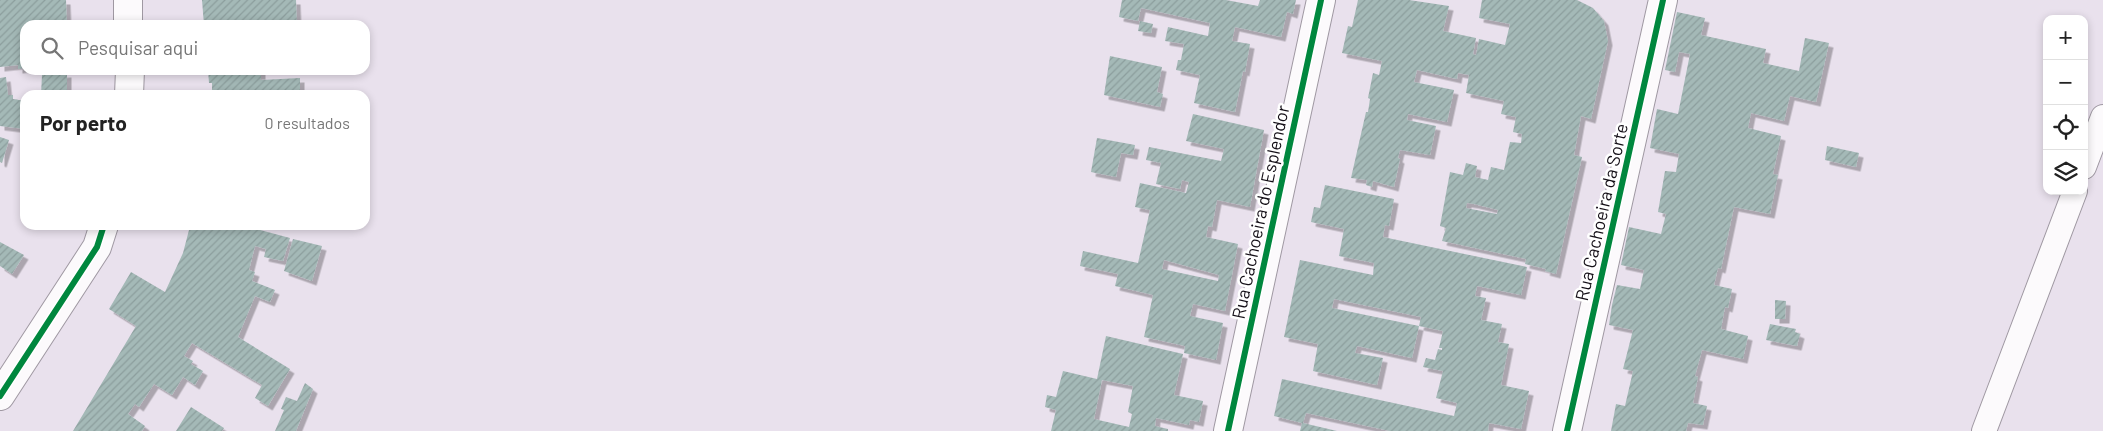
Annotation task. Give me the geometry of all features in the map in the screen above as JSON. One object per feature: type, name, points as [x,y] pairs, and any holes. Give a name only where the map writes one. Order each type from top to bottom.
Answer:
[{"type":"street","points":[[128,0],[128,20]]},
{"type":"street","name":"Rua Cachoeira do Esplendor","points":[[1228,431],[1321,0]]},
{"type":"street","name":"Rua Cachoeira da Sorte","points":[[1567,431],[1664,0]]},
{"type":"street","points":[[129,90],[130,75]]},
{"type":"street","points":[[0,396],[97,246],[102,230]]},
{"type":"lane","points":[[2088,157],[2103,118]]},
{"type":"lane","points":[[1984,431],[2073,195]]},
{"type":"building","points":[[0,0],[66,0],[67,20],[20,20],[20,69],[18,69],[18,65],[0,67]]},
{"type":"building","points":[[202,0],[296,0],[297,20],[204,20]]},
{"type":"building","points":[[1122,0],[1226,0],[1258,6],[1260,0],[1296,0],[1293,14],[1287,12],[1281,37],[1235,27],[1232,41],[1250,44],[1235,112],[1194,103],[1200,75],[1176,70],[1178,60],[1181,60],[1184,44],[1165,41],[1168,27],[1208,36],[1210,23],[1141,8],[1138,21],[1119,17]]},
{"type":"building","points":[[1358,0],[1409,0],[1449,6],[1443,31],[1476,38],[1473,54],[1476,55],[1479,39],[1505,45],[1510,24],[1479,18],[1482,0],[1577,0],[1593,8],[1604,21],[1608,41],[1591,119],[1581,116],[1574,155],[1582,157],[1556,274],[1545,271],[1546,269],[1525,264],[1526,259],[1442,241],[1446,228],[1440,226],[1450,172],[1463,175],[1466,163],[1477,166],[1475,177],[1488,180],[1491,167],[1504,170],[1510,142],[1521,143],[1522,134],[1513,132],[1516,117],[1501,114],[1504,101],[1466,93],[1469,75],[1458,73],[1457,79],[1417,70],[1414,82],[1454,90],[1447,122],[1408,114],[1407,120],[1436,126],[1430,155],[1400,150],[1394,187],[1373,181],[1372,187],[1366,185],[1367,180],[1351,178],[1366,112],[1368,112],[1370,99],[1368,98],[1373,73],[1379,75],[1382,61],[1342,53],[1348,26],[1352,27]],"holes":[[[1467,203],[1498,210],[1497,214],[1466,208]]]},
{"type":"building","points":[[1677,12],[1705,18],[1701,35],[1766,49],[1763,63],[1799,71],[1805,38],[1829,43],[1816,102],[1790,96],[1784,121],[1751,113],[1748,128],[1781,136],[1773,174],[1778,175],[1770,214],[1734,207],[1721,269],[1718,268],[1714,285],[1732,289],[1728,308],[1725,307],[1721,329],[1748,336],[1743,359],[1702,350],[1695,376],[1698,377],[1693,403],[1707,406],[1703,425],[1688,423],[1686,431],[1611,431],[1616,404],[1625,406],[1633,371],[1623,369],[1633,330],[1609,325],[1612,305],[1617,285],[1640,289],[1644,270],[1621,265],[1629,227],[1661,234],[1666,214],[1658,212],[1665,171],[1676,172],[1679,154],[1650,148],[1657,109],[1678,114],[1690,54],[1679,52],[1675,72],[1665,70]]},
{"type":"building","points":[[1140,21],[1153,24],[1151,33],[1138,31]]},
{"type":"building","points":[[1110,56],[1162,67],[1157,92],[1163,94],[1160,107],[1104,95]]},
{"type":"building","points":[[42,75],[67,75],[67,90],[41,90]]},
{"type":"building","points":[[208,75],[261,75],[261,80],[300,78],[300,90],[212,90],[212,83],[209,83]]},
{"type":"building","points":[[6,77],[8,95],[13,95],[13,99],[20,100],[20,128],[0,126],[0,78]]},
{"type":"building","points":[[1193,114],[1264,130],[1250,207],[1217,200],[1212,227],[1208,226],[1206,237],[1238,244],[1225,311],[1193,304],[1190,316],[1223,323],[1216,360],[1184,353],[1185,346],[1144,337],[1153,295],[1115,286],[1118,274],[1080,266],[1083,251],[1138,263],[1150,210],[1135,207],[1140,183],[1186,193],[1189,182],[1182,180],[1180,189],[1156,184],[1161,163],[1146,160],[1149,147],[1221,161],[1224,149],[1186,141]],"holes":[[[1164,260],[1219,275],[1218,281],[1162,269]]]},
{"type":"building","points":[[0,137],[9,140],[2,163],[0,162]]},
{"type":"building","points":[[1097,138],[1135,145],[1133,155],[1121,153],[1116,177],[1091,172]]},
{"type":"building","points":[[1827,146],[1859,153],[1856,167],[1825,160]]},
{"type":"building","points":[[1325,185],[1394,199],[1389,226],[1385,225],[1383,237],[1527,267],[1521,295],[1477,286],[1475,296],[1486,298],[1481,320],[1502,324],[1498,342],[1509,344],[1501,385],[1529,391],[1521,429],[1489,423],[1488,431],[1390,431],[1306,413],[1303,423],[1337,431],[1300,431],[1302,423],[1274,416],[1282,379],[1454,416],[1457,403],[1436,398],[1443,371],[1423,367],[1426,358],[1435,360],[1438,349],[1442,350],[1442,348],[1439,348],[1443,331],[1419,326],[1412,358],[1357,346],[1355,353],[1383,358],[1377,385],[1313,371],[1318,344],[1284,337],[1300,260],[1373,275],[1374,263],[1339,256],[1344,229],[1311,222],[1314,207],[1320,208]],"holes":[[[1334,299],[1421,317],[1419,326],[1332,308]]]},
{"type":"building","points":[[189,230],[260,230],[290,238],[283,261],[264,257],[266,249],[255,246],[249,270],[255,272],[252,281],[275,290],[270,302],[255,296],[238,337],[290,369],[268,406],[255,398],[262,385],[192,343],[184,356],[193,361],[191,364],[203,371],[195,385],[183,377],[172,395],[154,384],[139,407],[135,404],[128,414],[145,426],[142,431],[73,431],[136,326],[109,309],[131,272],[165,292],[183,253]]},
{"type":"building","points":[[293,239],[322,246],[312,281],[284,271]]},
{"type":"building","points":[[0,242],[24,255],[12,274],[0,266]]},
{"type":"building","points":[[1775,300],[1786,301],[1785,319],[1775,319]]},
{"type":"building","points":[[1770,324],[1796,329],[1795,332],[1800,334],[1797,346],[1766,340]]},
{"type":"building","points":[[1106,336],[1183,354],[1174,395],[1203,401],[1199,422],[1190,420],[1189,425],[1156,418],[1155,426],[1168,429],[1168,431],[1051,431],[1056,410],[1045,407],[1047,395],[1056,397],[1063,371],[1097,379]],"holes":[[[1102,380],[1133,386],[1128,412],[1132,414],[1129,427],[1094,419]]]},
{"type":"building","points":[[305,383],[313,389],[296,431],[275,431],[284,410],[281,409],[286,397],[297,401]]},
{"type":"building","points":[[191,407],[224,428],[222,431],[176,431]]},
{"type":"cycle path","points":[[1228,431],[1321,0]]},
{"type":"cycle path","points":[[1567,431],[1663,0]]},
{"type":"cycle path","points":[[0,396],[97,247],[102,230]]}]
